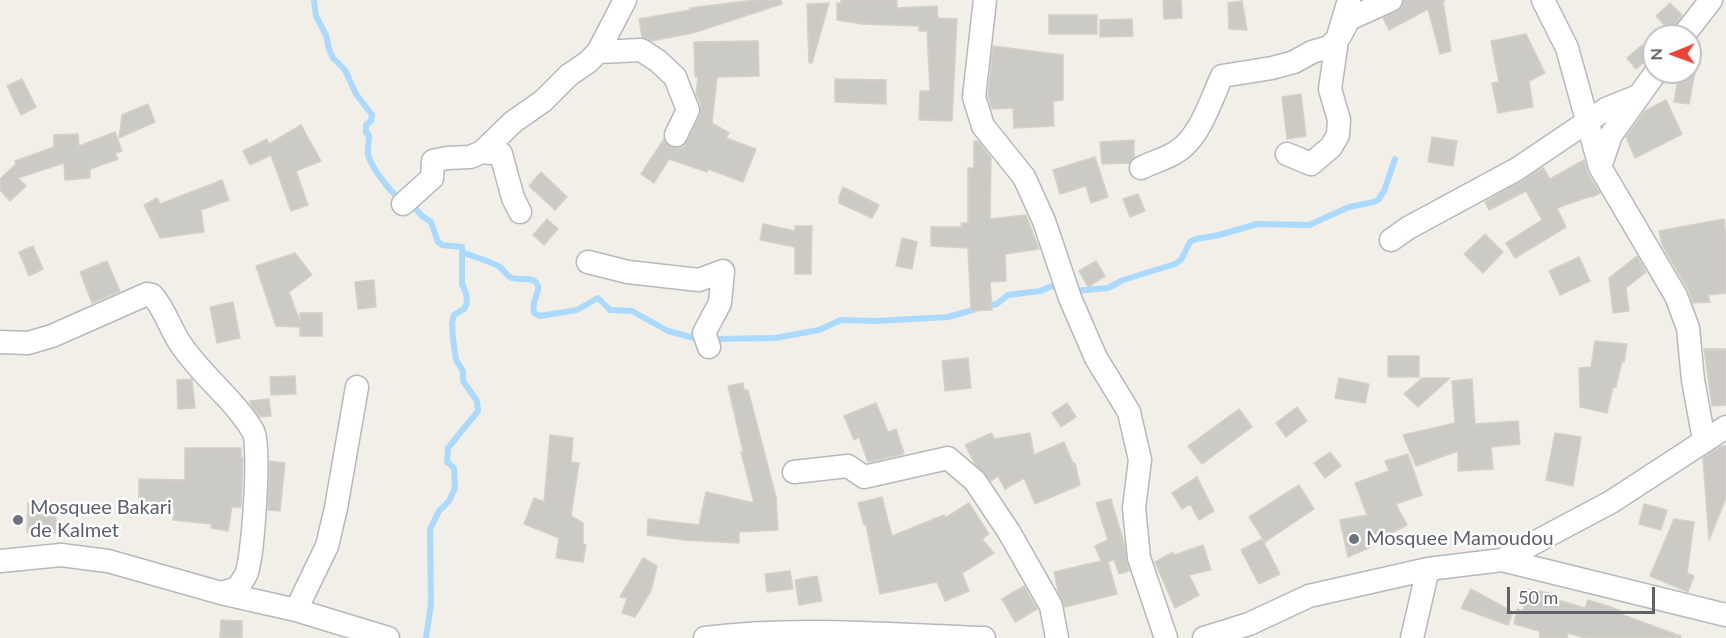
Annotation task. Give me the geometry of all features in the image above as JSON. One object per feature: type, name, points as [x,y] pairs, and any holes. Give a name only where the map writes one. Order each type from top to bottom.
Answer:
[{"type":"street","points":[[403,204],[432,178],[433,161],[470,157],[482,152],[513,122],[543,101],[569,75],[588,62],[598,52],[625,0]]},
{"type":"street","points":[[985,0],[974,97],[977,111],[983,126],[1024,177],[1044,221],[1068,292],[1096,358],[1129,412],[1140,460],[1134,508],[1139,558],[1166,638]]},
{"type":"street","points":[[1287,154],[1311,164],[1331,147],[1338,135],[1339,120],[1329,89],[1337,40],[1349,0]]},
{"type":"street","points":[[1141,168],[1183,148],[1198,131],[1222,76],[1272,68],[1294,62],[1312,52],[1329,47],[1337,40],[1349,19],[1391,0]]},
{"type":"street","points":[[1543,0],[1567,48],[1600,167],[1676,296],[1688,328],[1693,380],[1704,440]]},
{"type":"street","points":[[1692,24],[1711,0]]},
{"type":"street","points":[[598,52],[641,50],[658,61],[675,77],[688,110],[676,135]]},
{"type":"street","points":[[1600,167],[1611,135],[1647,84]]},
{"type":"street","points":[[1391,240],[1408,228],[1517,169],[1606,109],[1638,96]]},
{"type":"street","points":[[482,152],[501,154],[513,198],[520,212]]},
{"type":"street","points":[[588,262],[628,272],[699,280],[723,271],[720,303],[706,340]]},
{"type":"street","points":[[0,342],[28,343],[52,336],[147,294],[152,295],[160,303],[181,345],[206,376],[234,403],[255,433],[256,483],[252,538],[246,572],[238,588],[221,593]]},
{"type":"street","points":[[296,610],[327,546],[357,387]]},
{"type":"street","points":[[1502,560],[1611,502],[1726,427]]},
{"type":"street","points":[[794,472],[848,466],[864,477],[948,458],[975,481],[1009,532],[1050,606],[1058,638]]},
{"type":"street","points":[[0,561],[61,555],[108,561],[221,593],[296,610],[388,638]]},
{"type":"street","points":[[1204,638],[1248,624],[1309,596],[1428,569],[1502,560],[1726,615]]},
{"type":"street","points":[[1412,638],[1428,569]]},
{"type":"street","points":[[705,638],[735,634],[840,633],[984,638]]},
{"type":"building","points":[[754,0],[781,0],[782,4],[693,33],[651,41],[642,37],[639,19],[690,10],[690,8]]},
{"type":"building","points":[[841,0],[897,0],[897,8],[937,6],[938,18],[957,19],[952,121],[919,120],[920,91],[930,91],[927,31],[919,31],[919,26],[862,24],[837,20],[837,3],[841,3]]},
{"type":"building","points":[[1163,0],[1181,0],[1182,18],[1164,19]]},
{"type":"building","points":[[1404,0],[1445,0],[1443,1],[1451,51],[1440,54],[1428,9],[1389,30],[1383,18],[1402,8]]},
{"type":"building","points":[[1242,1],[1247,30],[1229,29],[1228,3]]},
{"type":"building","points":[[829,3],[812,63],[809,63],[807,4]]},
{"type":"building","points":[[1670,3],[1682,15],[1676,24],[1664,24],[1656,16]]},
{"type":"building","points":[[1049,15],[1097,15],[1097,34],[1049,34]]},
{"type":"building","points":[[1132,19],[1133,36],[1100,37],[1100,20]]},
{"type":"building","points":[[1526,34],[1545,73],[1529,81],[1533,107],[1498,113],[1492,83],[1499,82],[1491,41]]},
{"type":"building","points":[[758,41],[759,76],[717,77],[712,123],[729,133],[726,138],[756,149],[743,182],[708,169],[707,172],[669,159],[654,183],[641,174],[664,139],[671,147],[684,146],[700,116],[701,105],[696,94],[698,77],[695,77],[694,42]]},
{"type":"building","points":[[1642,45],[1642,64],[1636,69],[1627,58]]},
{"type":"building","points":[[993,46],[1063,55],[1063,100],[1053,101],[1054,126],[1014,128],[1013,108],[992,109],[988,96]]},
{"type":"building","points":[[22,79],[36,107],[21,115],[7,86]]},
{"type":"building","points":[[835,79],[886,80],[886,104],[835,102]]},
{"type":"building","points":[[1677,84],[1693,84],[1689,104],[1674,102]]},
{"type":"building","points":[[1301,94],[1306,136],[1287,139],[1282,97]]},
{"type":"building","points":[[1666,100],[1682,134],[1635,158],[1626,137],[1645,111]]},
{"type":"building","points":[[148,104],[155,122],[119,138],[122,115]]},
{"type":"building","points":[[301,125],[321,161],[296,171],[308,205],[291,211],[271,155],[250,165],[243,151],[267,139],[269,144]]},
{"type":"building","points":[[115,132],[122,151],[115,153],[118,159],[90,169],[90,178],[65,180],[64,163],[18,178],[26,186],[10,201],[0,190],[0,179],[16,164],[15,161],[54,147],[54,135],[78,134],[79,146]]},
{"type":"building","points":[[1432,137],[1457,141],[1453,166],[1428,162]]},
{"type":"building","points":[[1134,140],[1134,157],[1129,163],[1102,164],[1100,142]]},
{"type":"building","points":[[974,141],[978,141],[991,158],[990,219],[1026,215],[1039,249],[1005,254],[1006,281],[990,282],[992,310],[971,311],[968,248],[931,246],[931,227],[962,227],[961,223],[968,223],[968,168],[974,168]]},
{"type":"building","points":[[1095,157],[1108,197],[1091,203],[1086,186],[1060,194],[1053,170]]},
{"type":"building","points":[[1584,160],[1588,174],[1600,193],[1557,208],[1566,227],[1515,258],[1506,243],[1542,220],[1526,191],[1489,210],[1485,202],[1543,168],[1550,179]]},
{"type":"building","points":[[541,172],[567,197],[555,210],[529,186]]},
{"type":"building","points":[[222,180],[229,200],[201,210],[204,232],[160,238],[144,205],[157,198],[160,204]]},
{"type":"building","points":[[843,187],[879,205],[872,218],[839,203]]},
{"type":"building","points":[[1138,194],[1145,211],[1130,217],[1123,199]]},
{"type":"building","points":[[547,219],[558,229],[544,245],[533,235]]},
{"type":"building","points":[[1724,219],[1726,293],[1708,295],[1710,302],[1693,303],[1688,289],[1662,245],[1659,231]]},
{"type":"building","points":[[763,224],[795,231],[795,226],[812,226],[811,274],[795,274],[795,247],[760,240]]},
{"type":"building","points":[[1485,234],[1503,252],[1483,273],[1464,254]]},
{"type":"building","points":[[902,238],[917,242],[912,269],[896,266]]},
{"type":"building","points":[[33,246],[43,269],[29,276],[19,252]]},
{"type":"building","points":[[295,253],[312,275],[289,292],[300,322],[300,313],[322,313],[322,336],[300,336],[300,327],[276,326],[256,266]]},
{"type":"building","points":[[1637,256],[1646,272],[1626,288],[1629,311],[1613,313],[1609,278]]},
{"type":"building","points":[[1579,257],[1590,281],[1560,295],[1549,271]]},
{"type":"building","points":[[107,261],[120,291],[92,303],[80,272]]},
{"type":"building","points":[[1096,261],[1105,276],[1088,287],[1079,271]]},
{"type":"building","points":[[374,280],[376,307],[358,309],[355,282]]},
{"type":"building","points":[[233,302],[240,338],[217,343],[210,307]]},
{"type":"building","points":[[1595,341],[1627,344],[1624,362],[1622,361],[1616,387],[1613,387],[1607,413],[1580,407],[1579,368],[1591,367]]},
{"type":"building","points":[[1704,349],[1726,349],[1726,405],[1712,406]]},
{"type":"building","points":[[1388,356],[1419,356],[1419,377],[1388,377]]},
{"type":"building","points":[[968,358],[971,388],[945,391],[942,361]]},
{"type":"building","points":[[295,376],[296,394],[271,395],[270,377]]},
{"type":"building","points":[[1339,378],[1369,384],[1365,403],[1335,398]]},
{"type":"building","points":[[1422,378],[1450,378],[1418,407],[1404,394]]},
{"type":"building","points":[[192,379],[195,408],[178,409],[177,380]]},
{"type":"building","points":[[1472,379],[1475,424],[1518,421],[1520,444],[1491,447],[1493,469],[1458,471],[1458,451],[1416,466],[1403,435],[1455,423],[1452,381]]},
{"type":"building","points":[[743,383],[744,390],[748,390],[776,497],[778,530],[739,532],[739,543],[647,535],[648,519],[699,525],[706,492],[754,503],[728,386]]},
{"type":"building","points":[[269,399],[271,416],[260,417],[250,401]]},
{"type":"building","points":[[876,403],[888,432],[896,429],[904,453],[868,462],[859,437],[854,440],[844,416]]},
{"type":"building","points":[[1067,403],[1076,417],[1061,427],[1052,413]]},
{"type":"building","points":[[1297,407],[1307,421],[1286,437],[1276,423]]},
{"type":"building","points":[[1239,409],[1252,427],[1202,464],[1188,446]]},
{"type":"building","points":[[991,433],[995,439],[1030,433],[1034,455],[1064,442],[1075,463],[1080,485],[1035,504],[1024,478],[1005,489],[998,476],[991,481],[975,464],[965,445]]},
{"type":"building","points":[[1555,433],[1581,437],[1573,486],[1546,480]]},
{"type":"building","points":[[550,435],[573,438],[571,462],[579,463],[571,516],[583,523],[583,544],[586,545],[583,562],[556,558],[559,538],[524,524],[534,498],[544,502]]},
{"type":"building","points":[[1721,446],[1726,446],[1726,498],[1709,540],[1703,458]]},
{"type":"building","points":[[185,448],[241,448],[241,458],[243,458],[241,507],[232,507],[228,531],[211,528],[211,524],[173,520],[175,508],[139,507],[139,479],[185,480]]},
{"type":"building","points":[[1330,452],[1341,466],[1325,478],[1314,463]]},
{"type":"building","points":[[1408,454],[1422,495],[1396,504],[1407,525],[1370,544],[1371,547],[1348,557],[1340,520],[1367,515],[1355,483],[1389,471],[1385,461]]},
{"type":"building","points":[[270,461],[285,463],[280,511],[268,510]]},
{"type":"building","points":[[1197,477],[1214,511],[1199,520],[1190,504],[1182,509],[1172,493]]},
{"type":"building","points":[[1299,485],[1314,509],[1265,542],[1249,517]]},
{"type":"building","points":[[882,497],[892,536],[944,515],[945,518],[969,503],[989,534],[982,539],[994,553],[962,573],[969,591],[945,601],[937,582],[880,594],[866,525],[864,525],[858,503]]},
{"type":"building","points":[[1111,499],[1124,543],[1129,571],[1119,574],[1114,559],[1108,562],[1117,594],[1065,607],[1058,591],[1054,572],[1101,561],[1095,546],[1108,540],[1096,503]]},
{"type":"building","points":[[28,503],[56,504],[56,533],[27,533]]},
{"type":"building","points":[[1644,504],[1667,510],[1661,530],[1639,524]]},
{"type":"building","points":[[1674,519],[1694,522],[1687,573],[1694,576],[1688,592],[1650,576]]},
{"type":"building","points":[[1262,539],[1280,574],[1259,584],[1241,550]]},
{"type":"building","points":[[1203,545],[1211,570],[1189,575],[1199,595],[1175,608],[1155,562],[1173,552],[1174,555]]},
{"type":"building","points":[[643,558],[657,566],[651,591],[635,617],[622,613],[627,598],[620,597]]},
{"type":"building","points":[[790,571],[793,589],[767,592],[765,574]]},
{"type":"building","points":[[817,576],[822,601],[799,605],[795,580]]},
{"type":"building","points":[[1024,586],[1037,609],[1015,622],[1002,599]]},
{"type":"building","points":[[1471,589],[1513,612],[1508,625],[1461,608]]},
{"type":"building","points":[[1528,589],[1553,594],[1552,598],[1585,608],[1588,600],[1605,605],[1624,612],[1623,615],[1681,636],[1680,638],[1585,638],[1568,633],[1567,638],[1540,638],[1539,631],[1514,624],[1517,609],[1523,611]]},
{"type":"building","points":[[221,620],[242,621],[242,638],[220,638]]},
{"type":"waterway","points":[[314,0],[316,16],[326,35],[333,58],[345,70],[356,94],[372,115],[371,121],[366,125],[366,133],[369,135],[370,160],[386,185],[400,198]]},
{"type":"waterway","points":[[1074,291],[1108,288],[1123,280],[1175,264],[1181,260],[1190,242],[1196,239],[1257,224],[1309,225],[1349,207],[1374,202],[1384,191],[1395,159]]},
{"type":"waterway","points":[[410,202],[422,216],[431,222],[438,242],[442,245],[462,247],[462,284],[467,303],[464,309],[454,315],[453,338],[456,360],[463,371],[463,381],[477,401],[478,411],[448,448],[447,462],[454,468],[455,488],[430,529],[431,604],[426,638]]},
{"type":"waterway","points":[[462,252],[498,266],[512,278],[534,281],[538,289],[533,308],[534,313],[540,316],[577,310],[598,298],[610,310],[632,311],[668,331],[702,340]]},
{"type":"waterway","points":[[986,306],[997,304],[1008,295],[1040,291],[1052,286],[1061,289]]},
{"type":"waterway","points":[[712,339],[775,338],[819,330],[841,320],[877,321],[948,317],[976,309]]},
{"type":"place","name":"Mosquee Bakari de Kalmet","points":[[18,520]]},
{"type":"place","name":"Mosquee Mamoudou","points":[[1354,539]]}]
